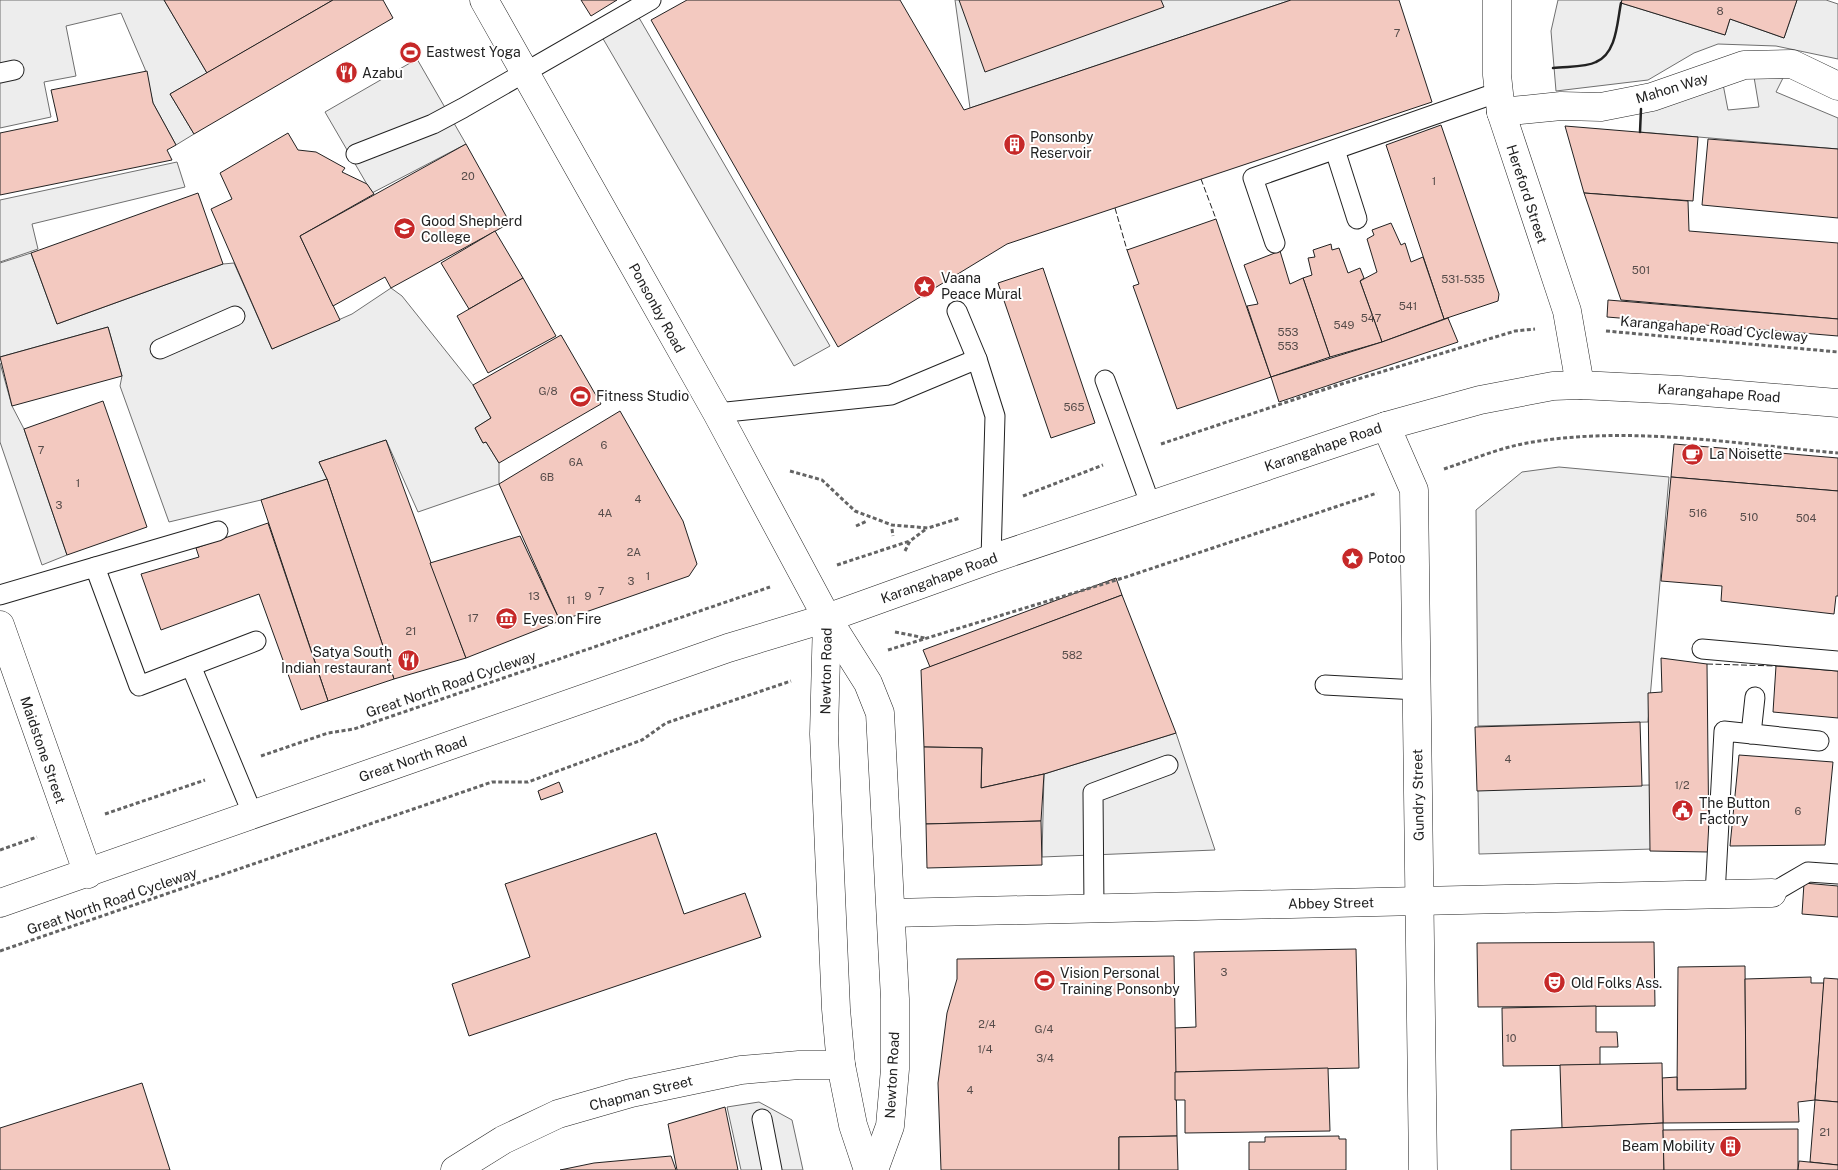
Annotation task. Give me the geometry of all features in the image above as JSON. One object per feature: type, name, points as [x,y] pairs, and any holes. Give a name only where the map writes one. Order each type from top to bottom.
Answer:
[{"type":"main road","name":"Ponsonby Road","points":[[484,0],[716,413],[827,618]]},
{"type":"main road","name":"Hereford Street","points":[[1497,0],[1500,102],[1567,311],[1580,385]]},
{"type":"main road","name":"Mahon Way","points":[[1500,102],[1601,107],[1652,97],[1744,65],[1782,64],[1838,86]]},
{"type":"main road","name":"Karangahape Road","points":[[827,618],[991,559],[1386,426],[1496,396],[1553,386],[1580,385],[1680,390],[1838,403]]},
{"type":"main road","name":"Gundry Street","points":[[1386,426],[1414,490],[1423,1170]]},
{"type":"main road","name":"Newton Road","points":[[827,618],[824,734],[831,916],[841,1065],[853,1125],[868,1170]]},
{"type":"main road","name":"Newton Road","points":[[827,618],[868,683],[880,713],[895,999],[895,1069],[890,1126],[874,1170]]},
{"type":"main road","name":"Great North Road","points":[[0,903],[88,874],[728,648],[827,618]]},
{"type":"main road","name":"Maidstone Street","points":[[0,625],[88,874]]},
{"type":"main road","name":"Abbey Street","points":[[891,914],[1772,893]]},
{"type":"main road","name":"Chapman Street","points":[[455,1170],[504,1140],[558,1114],[631,1093],[741,1070],[799,1065],[841,1065]]},
{"type":"lane","points":[[356,154],[433,124],[525,70],[626,16],[651,0]]},
{"type":"lane","points":[[1275,243],[1253,178],[1335,150],[1500,102]]},
{"type":"lane","points":[[1335,150],[1357,219]]},
{"type":"lane","points":[[958,311],[977,359],[995,416],[991,559]]},
{"type":"lane","points":[[160,349],[235,316]]},
{"type":"lane","points":[[716,413],[890,395],[977,359]]},
{"type":"lane","points":[[1105,380],[1151,506]]},
{"type":"lane","points":[[0,595],[218,531]]},
{"type":"lane","points":[[95,567],[139,686],[256,641]]},
{"type":"lane","points":[[1702,649],[1838,661]]},
{"type":"lane","points":[[191,666],[253,815]]},
{"type":"lane","points":[[1325,685],[1417,690]]},
{"type":"lane","points":[[1751,734],[1755,697]]},
{"type":"lane","points":[[1715,894],[1724,731],[1819,741]]},
{"type":"lane","points":[[1094,908],[1093,793],[1168,765]]},
{"type":"lane","points":[[1772,893],[1808,872],[1838,874]]},
{"type":"lane","points":[[762,1119],[772,1170]]},
{"type":"path","name":"Karangahape Road Cycleway","points":[[1598,330],[1838,352]]},
{"type":"path","points":[[856,526],[867,521]]},
{"type":"path","points":[[892,529],[893,536]]},
{"type":"path","name":"Great North Road Cycleway","points":[[0,850],[234,771],[265,754],[328,732],[354,729],[910,541]]},
{"type":"path","name":"Great North Road Cycleway","points":[[0,951],[492,782],[528,782],[642,740],[666,723],[826,670]]},
{"type":"shaded area","points":[[0,0],[164,0],[207,73],[170,94],[194,134],[176,145],[153,103],[145,69],[121,13],[66,26],[76,76],[44,82],[51,117],[0,128]]},
{"type":"shaded area","points":[[955,0],[1291,0],[970,108]]},
{"type":"shaded area","points":[[1558,0],[1622,0],[1621,3],[1725,35],[1730,19],[1784,38],[1797,0],[1826,0],[1838,4],[1838,59],[1776,46],[1718,44],[1694,53],[1648,80],[1556,91],[1551,31]]},
{"type":"shaded area","points":[[638,16],[830,346],[794,366],[602,37]]},
{"type":"shaded area","points":[[417,59],[466,144],[372,193],[325,112]]},
{"type":"shaded area","points":[[1754,77],[1783,78],[1776,92],[1838,118],[1838,149],[1640,132],[1641,109],[1723,84],[1728,110],[1759,107]]},
{"type":"shaded area","points":[[177,162],[185,187],[32,224],[38,249],[0,262],[0,200]]},
{"type":"shaded area","points":[[31,253],[57,324],[223,264],[234,263],[272,349],[352,314],[391,288],[402,296],[473,385],[491,418],[475,428],[483,443],[486,442],[499,463],[499,484],[418,512],[386,440],[319,462],[327,479],[261,500],[169,522],[120,386],[122,376],[108,327],[0,357],[0,263]]},
{"type":"shaded area","points":[[0,363],[12,406],[24,429],[67,555],[42,565],[0,442]]},
{"type":"shaded area","points":[[1559,467],[1669,477],[1648,722],[1478,726],[1476,510],[1522,472]]},
{"type":"shaded area","points":[[1176,733],[1215,850],[1042,857],[1044,774]]},
{"type":"shaded area","points":[[1650,785],[1653,849],[1479,854],[1478,789]]},
{"type":"shaded area","points":[[759,1102],[792,1120],[803,1170],[741,1170],[727,1107]]},
{"type":"building","points":[[164,0],[333,0],[207,73]]},
{"type":"building","points":[[333,0],[383,0],[393,18],[194,134],[170,94]]},
{"type":"building","points":[[581,0],[617,0],[591,16]]},
{"type":"building","name":"Ponsonby Reservoir","points":[[687,0],[900,0],[964,110],[1291,0],[1399,0],[1432,102],[1007,244],[838,347],[651,20]]},
{"type":"building","points":[[959,0],[1161,0],[1164,7],[985,72]]},
{"type":"building","points":[[1622,0],[1797,0],[1784,38],[1730,19],[1725,35],[1621,3]]},
{"type":"building","points":[[147,71],[153,103],[176,145],[167,150],[172,160],[0,195],[0,133],[58,121],[51,90]]},
{"type":"building","points":[[1441,125],[1499,294],[1498,301],[1444,319],[1386,145]]},
{"type":"building","points":[[1565,126],[1698,137],[1693,201],[1584,193]]},
{"type":"building","points":[[288,133],[298,150],[316,152],[345,168],[342,172],[367,184],[374,194],[300,236],[340,320],[272,349],[211,209],[232,199],[220,173]]},
{"type":"building","points":[[1708,139],[1838,149],[1838,218],[1702,205]]},
{"type":"building","name":"Good Shepherd College","points":[[466,144],[510,223],[391,288],[385,277],[333,306],[300,236]]},
{"type":"building","points":[[198,193],[223,264],[57,324],[31,253]]},
{"type":"building","points":[[1584,193],[1688,201],[1689,231],[1838,243],[1838,319],[1621,300]]},
{"type":"building","points":[[1216,219],[1271,377],[1177,409],[1133,286],[1139,284],[1127,250]]},
{"type":"building","points":[[1391,223],[1401,245],[1405,243],[1411,262],[1423,257],[1444,319],[1382,342],[1360,281],[1377,272],[1367,239],[1374,235],[1372,230]]},
{"type":"building","points":[[495,231],[523,278],[469,309],[441,263]]},
{"type":"building","points":[[1331,244],[1332,250],[1339,248],[1348,273],[1360,268],[1364,278],[1360,281],[1382,342],[1330,357],[1303,278],[1312,275],[1308,258],[1315,257],[1313,250]]},
{"type":"building","points":[[1280,251],[1290,284],[1303,278],[1330,357],[1271,377],[1247,306],[1258,304],[1244,265]]},
{"type":"building","points":[[1043,268],[1095,423],[1051,438],[998,283]]},
{"type":"building","points":[[523,278],[556,336],[488,373],[457,316]]},
{"type":"building","points":[[1608,300],[1838,319],[1838,336],[1607,317]]},
{"type":"building","points":[[1448,318],[1458,342],[1279,402],[1271,377],[1382,342]]},
{"type":"building","points":[[108,327],[122,376],[12,406],[0,357]]},
{"type":"building","points":[[561,335],[601,404],[499,463],[486,442],[483,443],[475,428],[491,418],[473,385]]},
{"type":"building","points":[[103,401],[147,527],[67,555],[24,429]]},
{"type":"building","points":[[620,411],[683,521],[697,564],[689,576],[560,621],[499,484]]},
{"type":"building","points":[[386,440],[466,658],[394,679],[327,479],[319,462]]},
{"type":"building","points":[[1674,444],[1838,458],[1838,491],[1671,477]]},
{"type":"building","points":[[1671,477],[1838,491],[1838,596],[1836,596],[1834,614],[1721,601],[1722,586],[1661,581]]},
{"type":"building","points":[[327,479],[394,679],[328,701],[261,500]]},
{"type":"building","points":[[268,523],[328,701],[301,710],[259,594],[161,630],[141,574],[199,557],[196,548]]},
{"type":"building","points":[[520,536],[560,621],[466,658],[430,563]]},
{"type":"building","points":[[1116,578],[1122,595],[930,667],[923,650]]},
{"type":"building","points":[[1122,595],[1176,733],[1044,774],[981,788],[982,748],[924,747],[921,670]]},
{"type":"building","points":[[1661,658],[1707,664],[1709,852],[1650,851],[1648,693],[1662,692]]},
{"type":"building","points":[[1776,666],[1838,671],[1838,718],[1773,712]]},
{"type":"building","points":[[1640,722],[1642,786],[1477,791],[1475,727]]},
{"type":"building","points":[[924,747],[982,748],[981,788],[1044,774],[1041,821],[926,824]]},
{"type":"building","points":[[1739,755],[1833,762],[1825,845],[1730,846]]},
{"type":"building","points":[[559,782],[563,792],[541,800],[538,791]]},
{"type":"building","points":[[1041,821],[1042,865],[927,868],[926,824]]},
{"type":"building","points":[[656,833],[684,914],[745,893],[761,937],[469,1036],[452,984],[530,957],[505,884]]},
{"type":"building","points":[[1804,883],[1838,886],[1838,917],[1802,914]]},
{"type":"building","name":"Old Folks Ass.","points":[[1654,942],[1655,1006],[1478,1007],[1477,943]]},
{"type":"building","points":[[1356,949],[1359,1068],[1175,1072],[1174,1028],[1196,1027],[1194,952]]},
{"type":"building","points":[[1174,956],[1177,1136],[1119,1137],[1119,1170],[941,1170],[938,1083],[947,1013],[957,979],[957,959]]},
{"type":"building","points":[[1745,966],[1746,1089],[1677,1090],[1678,967]]},
{"type":"building","points":[[1811,977],[1811,983],[1824,983],[1815,1100],[1798,1102],[1799,1122],[1663,1123],[1662,1078],[1677,1077],[1677,1090],[1746,1089],[1745,979]]},
{"type":"building","points":[[1824,978],[1838,979],[1838,1102],[1815,1100]]},
{"type":"building","points":[[1596,1006],[1596,1032],[1617,1032],[1618,1047],[1600,1047],[1600,1065],[1503,1066],[1502,1008]]},
{"type":"building","points":[[1662,1063],[1663,1123],[1562,1128],[1560,1065]]},
{"type":"building","points":[[1328,1068],[1330,1131],[1185,1133],[1185,1100],[1175,1100],[1175,1072]]},
{"type":"building","points":[[142,1083],[170,1170],[0,1170],[0,1128]]},
{"type":"building","points":[[1815,1100],[1838,1102],[1838,1165],[1810,1162]]},
{"type":"building","points":[[725,1107],[738,1170],[677,1170],[668,1124]]},
{"type":"building","points":[[1663,1123],[1664,1170],[1511,1170],[1511,1130]]},
{"type":"building","name":"Beam Mobility","points":[[1798,1129],[1798,1170],[1664,1170],[1663,1130]]},
{"type":"building","points":[[1177,1136],[1178,1170],[1119,1170],[1119,1137]]},
{"type":"building","points":[[1339,1136],[1339,1139],[1346,1139],[1346,1170],[1249,1170],[1249,1142],[1265,1142],[1265,1137]]},
{"type":"building","points":[[671,1156],[676,1170],[560,1170],[594,1163]]},
{"type":"building","points":[[1799,1161],[1838,1165],[1838,1170],[1798,1170]]},
{"type":"fence","points":[[1201,179],[1216,219]]},
{"type":"fence","points":[[1115,208],[1127,250]]},
{"type":"fence","points":[[1707,664],[1776,666]]},
{"type":"wall","points":[[1553,68],[1592,64],[1603,58],[1608,52],[1615,36],[1621,3]]},
{"type":"wall","points":[[1640,132],[1641,109]]},
{"type":"place","name":"Eastwest Yoga","points":[[410,52]]},
{"type":"place","name":"Azabu","points":[[346,73]]},
{"type":"place","name":"Ponsonby Reservoir","points":[[1014,145]]},
{"type":"place","name":"Good Shepherd College","points":[[405,229]]},
{"type":"place","name":"Vaana Peace Mural","points":[[925,286]]},
{"type":"place","name":"Fitness Studio","points":[[580,396]]},
{"type":"place","name":"La Noisette","points":[[1693,454]]},
{"type":"place","name":"Potoo","points":[[1352,558]]},
{"type":"place","name":"Eyes on Fire","points":[[507,619]]},
{"type":"place","name":"Satya South Indian restaurant","points":[[408,660]]},
{"type":"place","name":"The Button Factory","points":[[1683,811]]},
{"type":"place","name":"Vision Personal Training Ponsonby","points":[[1044,981]]},
{"type":"place","name":"Old Folks Ass.","points":[[1555,983]]},
{"type":"place","name":"Beam Mobility","points":[[1731,1146]]}]
